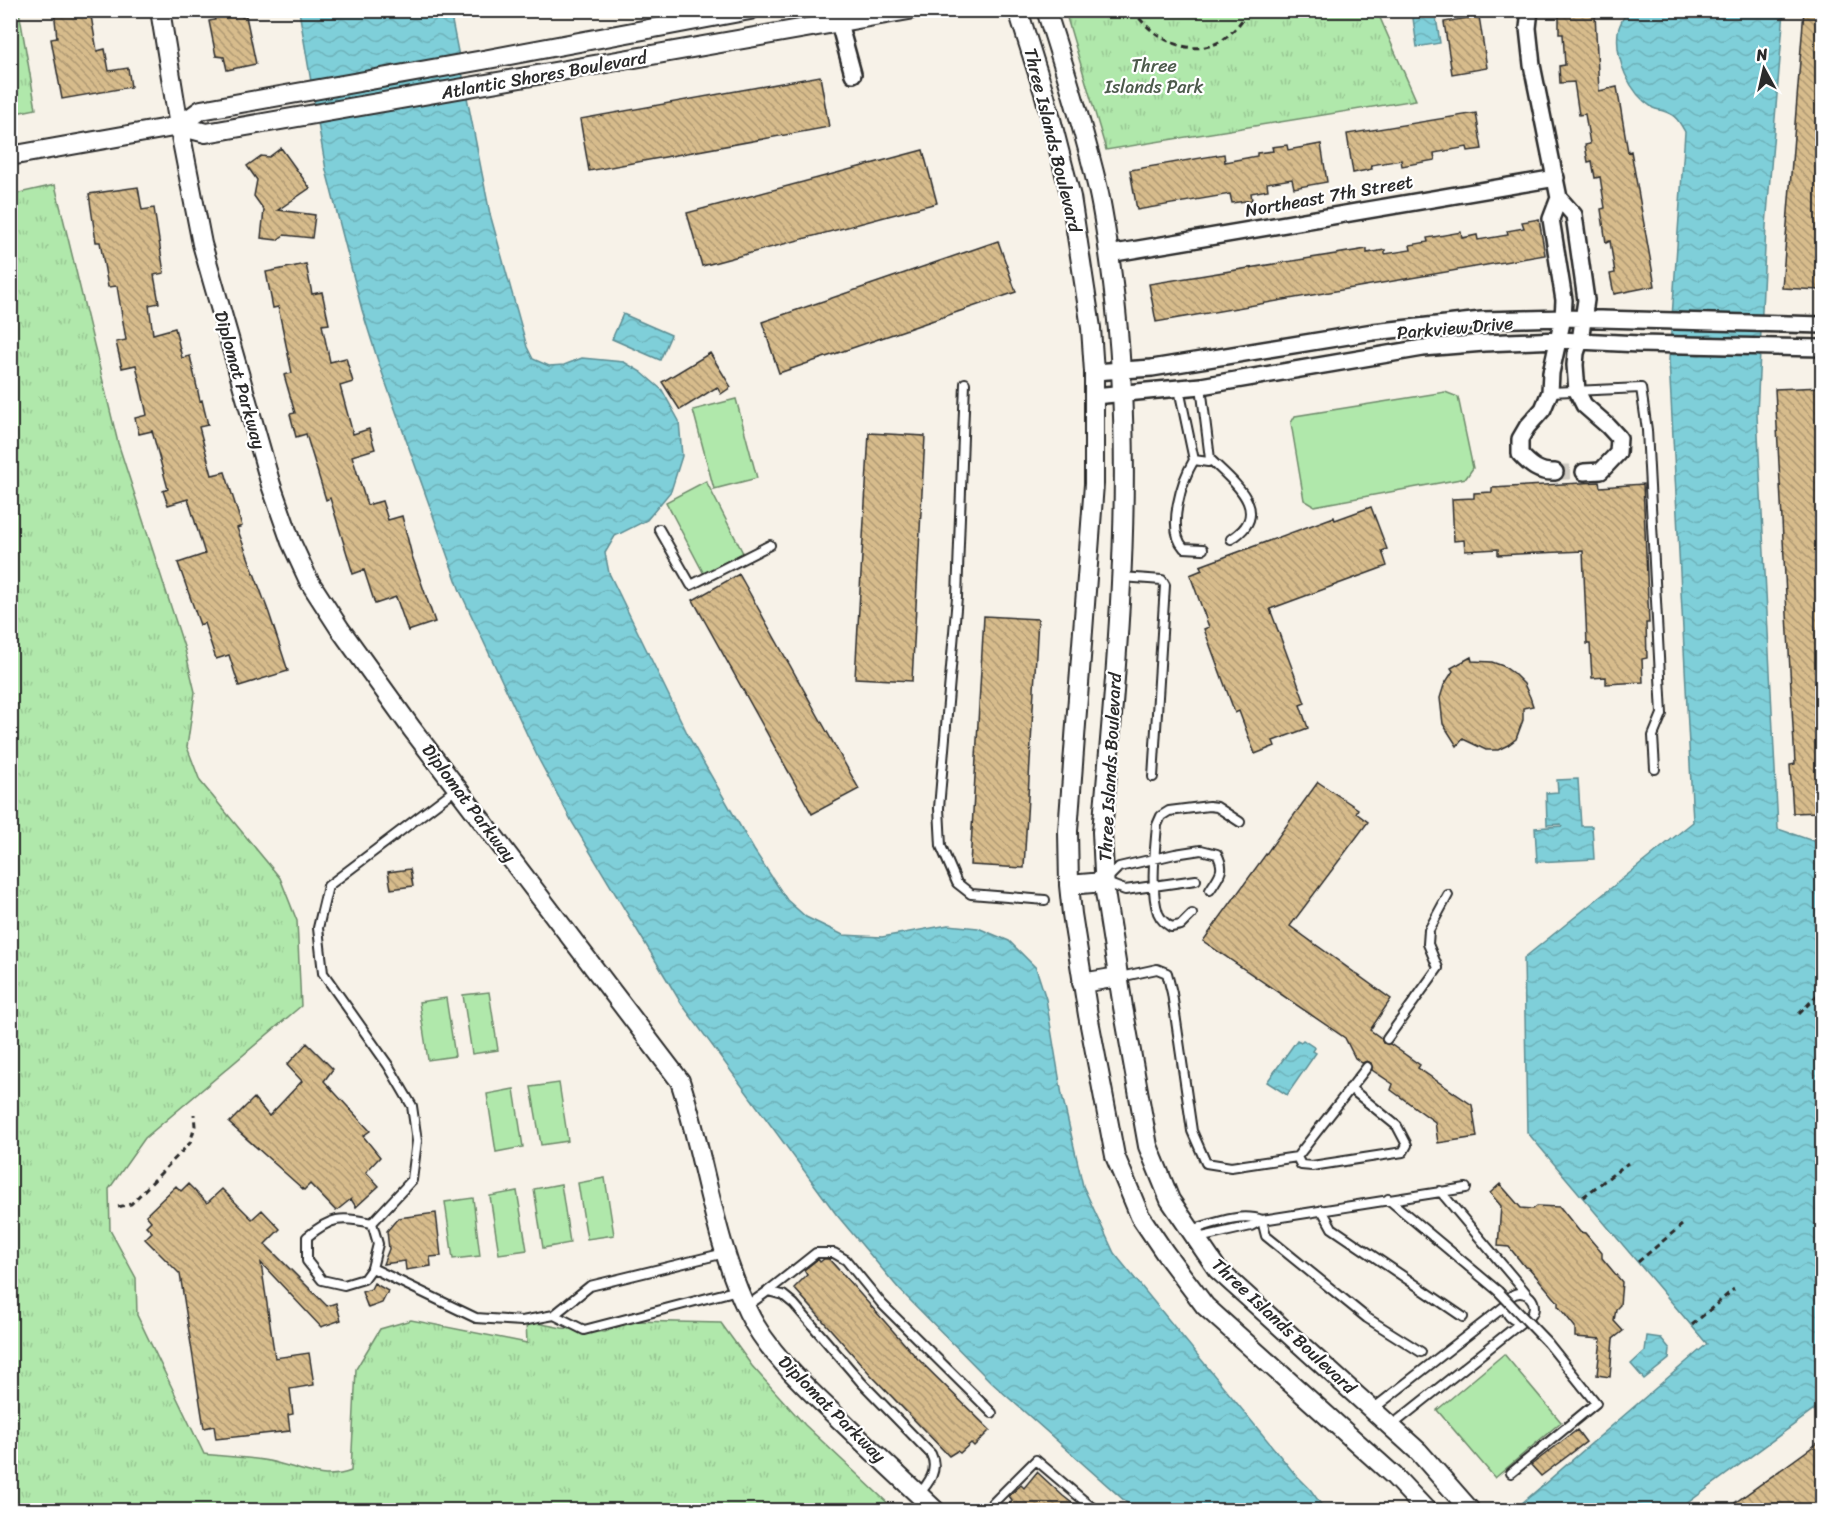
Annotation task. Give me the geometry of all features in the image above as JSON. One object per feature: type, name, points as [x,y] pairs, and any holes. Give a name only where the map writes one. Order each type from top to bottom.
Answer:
[{"type":"street","name":"Diplomat Parkway","points":[[160,10],[202,244],[271,484],[291,542],[309,581],[340,629],[458,789],[680,1081],[725,1252],[742,1298],[778,1357],[809,1390],[935,1510]]},
{"type":"street","name":"Atlantic Shores Boulevard","points":[[179,126],[201,110],[483,60],[683,20],[750,10]]},
{"type":"street","name":"Atlantic Shores Boulevard","points":[[10,156],[179,126],[206,133],[909,10]]},
{"type":"street","name":"Three Islands Boulevard","points":[[1018,10],[1045,96],[1071,197],[1089,316],[1094,372],[1094,484],[1068,831],[1069,885],[1083,983],[1115,1156],[1140,1216],[1165,1254],[1205,1306],[1394,1476],[1426,1510]]},
{"type":"street","name":"Three Islands Boulevard","points":[[1046,10],[1071,88],[1099,190],[1109,254],[1121,370],[1125,479],[1122,577],[1102,832],[1104,882],[1118,978],[1149,1146],[1170,1200],[1217,1269],[1373,1408],[1419,1452],[1470,1510]]},
{"type":"street","points":[[1530,10],[1528,28],[1532,65],[1559,198],[1551,219],[1564,300],[1563,318],[1551,373],[1550,392],[1543,409],[1521,439],[1520,454],[1532,467],[1549,473],[1555,472]]},
{"type":"street","points":[[839,23],[853,74]]},
{"type":"street","name":"Northeast 7th Street","points":[[1109,254],[1556,177]]},
{"type":"street","points":[[1559,198],[1574,215],[1586,300],[1576,353],[1577,391],[1584,405],[1619,438],[1618,453],[1600,471],[1584,472]]},
{"type":"street","name":"Parkview Drive","points":[[1094,372],[1152,368],[1373,332],[1482,320],[1563,318],[1822,325]]},
{"type":"street","points":[[1482,320],[1484,343]]},
{"type":"street","name":"Parkview Drive","points":[[1094,396],[1179,389],[1423,348],[1484,343],[1559,340],[1822,348]]},
{"type":"street","points":[[1069,885],[1104,882]]},
{"type":"street","points":[[1083,983],[1118,978]]},
{"type":"lane","points":[[965,383],[957,597],[939,808],[941,846],[957,883],[970,894],[1045,900]]},
{"type":"lane","points":[[1201,386],[1210,459],[1242,492],[1249,504],[1248,522],[1239,534],[1232,538]]},
{"type":"lane","points":[[1550,392],[1641,388],[1647,430],[1662,714],[1653,736],[1655,769]]},
{"type":"lane","points":[[1179,389],[1194,460],[1183,484],[1177,512],[1177,533],[1179,543],[1184,548],[1203,549]]},
{"type":"lane","points":[[1194,460],[1203,463],[1210,459]]},
{"type":"lane","points":[[659,529],[691,585],[770,545]]},
{"type":"lane","points":[[1122,577],[1162,580],[1165,585],[1153,777]]},
{"type":"lane","points":[[372,1223],[412,1180],[417,1141],[412,1106],[388,1065],[323,973],[318,928],[328,886],[458,789]]},
{"type":"lane","points":[[1192,914],[1181,925],[1171,927],[1158,913],[1155,858],[1157,825],[1161,816],[1169,812],[1209,806],[1217,807],[1240,822]]},
{"type":"lane","points":[[1196,880],[1125,890],[1104,882],[1119,867],[1201,850],[1217,854],[1222,864],[1221,872],[1210,890]]},
{"type":"lane","points":[[1387,1039],[1438,968],[1428,944],[1429,930],[1448,895]]},
{"type":"lane","points":[[1118,978],[1157,969],[1167,973],[1172,993],[1192,1131],[1206,1163],[1231,1167],[1297,1157],[1367,1066]]},
{"type":"lane","points":[[1297,1157],[1301,1165],[1312,1166],[1403,1152],[1407,1144],[1397,1126],[1350,1088]]},
{"type":"lane","points":[[1193,1234],[1251,1226],[1262,1220],[1467,1188]]},
{"type":"lane","points":[[1391,1426],[1528,1318],[1533,1311],[1533,1302],[1527,1294],[1440,1191]]},
{"type":"lane","points":[[1388,1199],[1498,1291],[1548,1343],[1596,1403],[1511,1473]]},
{"type":"lane","points":[[1322,1210],[1332,1228],[1463,1317]]},
{"type":"lane","points":[[352,1218],[372,1223],[378,1244],[372,1268],[364,1279],[344,1285],[322,1280],[307,1261],[308,1237],[325,1222],[352,1218]]},
{"type":"lane","points":[[1262,1220],[1266,1236],[1367,1318],[1421,1352]]},
{"type":"lane","points":[[372,1268],[476,1318],[522,1321],[554,1316],[590,1286],[725,1252]]},
{"type":"lane","points":[[554,1316],[584,1330],[742,1298],[768,1291],[816,1252],[834,1253],[846,1260],[882,1304],[992,1413]]},
{"type":"lane","points":[[768,1291],[783,1295],[794,1304],[862,1383],[931,1454],[934,1471],[928,1484],[918,1495]]},
{"type":"lane","points":[[1373,1408],[1505,1306],[1511,1295],[1519,1292],[1527,1294]]},
{"type":"lane","points":[[1505,1306],[1510,1317],[1523,1321]]},
{"type":"lane","points":[[988,1510],[1036,1460],[1095,1510]]},
{"type":"path","points":[[1133,10],[1140,20],[1157,35],[1179,46],[1204,46],[1224,39],[1250,10]]},
{"type":"path","points":[[1799,1014],[1822,990]]},
{"type":"path","points":[[118,1207],[130,1204],[190,1143],[195,1126],[194,1114]]},
{"type":"path","points":[[1583,1197],[1628,1163]]},
{"type":"path","points":[[1638,1262],[1682,1225]]},
{"type":"path","points":[[1692,1325],[1734,1289]]},
{"type":"green space","points":[[11,10],[19,11],[36,109],[11,114]]},
{"type":"green space","name":"Three Islands Park","points":[[1065,11],[1377,11],[1416,100],[1106,150]]},
{"type":"green space","points":[[55,185],[118,443],[185,650],[195,692],[187,747],[200,781],[280,878],[297,921],[301,1006],[145,1138],[109,1189],[110,1230],[136,1278],[137,1315],[204,1454],[269,1461],[320,1474],[330,1475],[351,1471],[356,1369],[380,1329],[411,1320],[527,1343],[526,1321],[562,1328],[605,1332],[631,1321],[721,1323],[752,1366],[805,1425],[895,1510],[11,1510],[10,195]]},
{"type":"green space","points":[[1445,392],[1458,397],[1473,468],[1466,478],[1314,506],[1304,500],[1291,423],[1295,416]]},
{"type":"green space","points":[[736,399],[757,478],[714,489],[693,410]]},
{"type":"green space","points":[[706,481],[743,553],[704,574],[666,502]]},
{"type":"green space","points":[[489,992],[498,1050],[472,1054],[463,995]]},
{"type":"green space","points":[[446,998],[455,1056],[428,1060],[419,1002]]},
{"type":"green space","points":[[559,1083],[568,1141],[541,1145],[531,1087]]},
{"type":"green space","points":[[514,1089],[523,1147],[496,1152],[487,1094]]},
{"type":"green space","points":[[605,1178],[614,1235],[587,1239],[578,1183]]},
{"type":"green space","points":[[561,1184],[570,1243],[543,1248],[534,1189]]},
{"type":"green space","points":[[517,1191],[527,1250],[499,1254],[490,1196]]},
{"type":"green space","points":[[473,1198],[480,1256],[453,1259],[445,1202]]},
{"type":"green space","points":[[1504,1354],[1561,1422],[1495,1478],[1437,1410]]},
{"type":"water","points":[[299,11],[450,11],[490,214],[527,347],[533,359],[549,366],[564,365],[582,358],[624,362],[641,372],[662,390],[679,421],[682,456],[671,491],[647,520],[615,536],[605,553],[609,573],[691,741],[754,850],[787,900],[806,917],[843,935],[882,937],[948,925],[978,928],[1009,941],[1036,968],[1046,999],[1062,1095],[1083,1186],[1114,1253],[1325,1510],[1135,1510],[992,1383],[899,1289],[836,1214],[681,1003],[572,822],[538,758],[460,591],[362,310],[326,170]]},
{"type":"water","points":[[1412,11],[1435,11],[1440,43],[1417,47]]},
{"type":"water","points":[[1627,11],[1784,11],[1766,226],[1757,415],[1778,829],[1822,844],[1822,1404],[1678,1510],[1514,1510],[1707,1344],[1527,1132],[1524,958],[1693,822],[1669,360],[1685,132],[1672,115],[1644,102],[1625,74],[1618,42],[1620,23]]},
{"type":"water","points":[[623,314],[671,335],[660,360],[612,339]]},
{"type":"water","points":[[1578,779],[1581,826],[1592,826],[1594,859],[1537,862],[1535,828],[1562,826],[1561,824],[1547,825],[1546,793],[1558,792],[1557,780]]},
{"type":"water","points":[[1297,1040],[1301,1042],[1303,1040],[1315,1048],[1313,1051],[1316,1053],[1287,1095],[1267,1082]]},
{"type":"water","points":[[1647,1336],[1661,1338],[1670,1349],[1669,1359],[1644,1379],[1631,1364],[1645,1351]]},
{"type":"building","points":[[54,10],[90,10],[97,51],[105,49],[109,71],[128,68],[131,87],[62,99],[51,39],[57,38]]},
{"type":"building","points":[[213,10],[241,10],[242,17],[246,16],[256,64],[227,70],[224,57],[216,56],[209,21],[215,20]]},
{"type":"building","points":[[1804,10],[1822,10],[1822,242],[1820,242],[1818,273],[1821,273],[1820,290],[1782,288]]},
{"type":"building","points":[[1595,14],[1599,91],[1617,87],[1655,286],[1614,294],[1610,274],[1615,273],[1610,241],[1606,243],[1601,209],[1605,208],[1600,177],[1595,178],[1592,161],[1588,162],[1585,145],[1590,144],[1585,114],[1579,115],[1574,82],[1560,83],[1559,66],[1565,65],[1563,34],[1559,34],[1559,15]]},
{"type":"building","points":[[1479,16],[1487,68],[1452,74],[1444,22]]},
{"type":"building","points":[[820,76],[829,127],[589,171],[580,119]]},
{"type":"building","points":[[1476,113],[1482,149],[1468,151],[1467,147],[1434,153],[1435,160],[1402,166],[1401,160],[1371,165],[1372,169],[1353,173],[1347,134]]},
{"type":"building","points":[[1321,144],[1327,182],[1294,188],[1292,179],[1267,183],[1268,190],[1251,193],[1252,200],[1232,203],[1230,194],[1137,210],[1130,170],[1224,154],[1225,162],[1273,151],[1272,147],[1287,145],[1288,150]]},
{"type":"building","points":[[281,148],[310,188],[278,210],[315,215],[312,238],[284,235],[277,240],[261,238],[264,210],[254,196],[257,180],[247,166],[261,156],[269,157]]},
{"type":"building","points":[[923,150],[937,203],[702,266],[687,213]]},
{"type":"building","points":[[138,187],[142,210],[154,208],[164,273],[154,275],[159,303],[149,305],[153,334],[175,328],[182,358],[190,356],[208,425],[199,427],[212,475],[225,472],[242,526],[237,528],[288,671],[239,686],[229,655],[216,659],[204,623],[200,625],[178,563],[205,554],[188,499],[168,505],[163,491],[168,489],[152,431],[139,434],[135,418],[147,415],[136,365],[122,368],[116,342],[126,340],[117,286],[108,287],[100,242],[96,242],[89,194]]},
{"type":"building","points":[[1539,219],[1545,255],[1156,322],[1149,284],[1367,249],[1367,253],[1385,250],[1385,254],[1411,250],[1410,245],[1428,242],[1427,238],[1461,232],[1462,238],[1477,235],[1478,240],[1508,235],[1507,231],[1524,228],[1522,222]]},
{"type":"building","points":[[998,241],[1016,292],[779,373],[762,322]]},
{"type":"building","points":[[306,264],[312,294],[322,292],[329,324],[322,325],[330,362],[346,358],[353,382],[340,386],[353,434],[369,429],[375,449],[352,456],[367,505],[382,501],[388,520],[402,516],[412,556],[435,622],[408,631],[396,597],[375,604],[364,570],[353,574],[330,498],[326,500],[306,434],[296,437],[290,414],[295,413],[284,375],[292,373],[278,307],[273,308],[266,272]]},
{"type":"building","points":[[710,353],[731,387],[721,394],[717,387],[680,410],[662,382]]},
{"type":"building","points":[[1822,387],[1822,812],[1793,813],[1790,765],[1795,764],[1775,389]]},
{"type":"building","points":[[869,433],[925,436],[912,681],[855,678]]},
{"type":"building","points":[[1599,482],[1600,487],[1643,484],[1649,623],[1646,623],[1647,658],[1642,659],[1643,682],[1606,684],[1606,677],[1592,678],[1590,644],[1587,644],[1583,551],[1498,555],[1498,549],[1465,551],[1464,540],[1454,541],[1452,499],[1474,498],[1474,493],[1492,492],[1492,488]]},
{"type":"building","points":[[1371,507],[1387,549],[1382,551],[1387,566],[1270,609],[1305,703],[1300,705],[1308,728],[1273,741],[1275,746],[1255,754],[1239,711],[1235,713],[1204,629],[1209,627],[1190,575],[1202,570],[1200,566],[1334,517],[1335,520]]},
{"type":"building","points":[[739,574],[859,789],[812,814],[693,600]]},
{"type":"building","points":[[984,616],[1038,619],[1024,868],[970,865]]},
{"type":"building","points":[[1471,657],[1472,661],[1492,662],[1513,673],[1524,684],[1533,706],[1523,708],[1523,720],[1516,739],[1498,750],[1486,750],[1463,739],[1457,746],[1443,724],[1440,698],[1444,685],[1453,671],[1451,668]]},
{"type":"building","points":[[1318,782],[1358,809],[1356,813],[1368,822],[1290,926],[1391,999],[1370,1030],[1381,1038],[1383,1043],[1390,1044],[1420,1065],[1418,1068],[1472,1105],[1477,1137],[1438,1143],[1435,1122],[1391,1090],[1393,1084],[1372,1070],[1371,1063],[1367,1061],[1362,1063],[1355,1058],[1345,1038],[1203,941]]},
{"type":"building","points":[[410,869],[413,886],[391,889],[388,872]]},
{"type":"building","points":[[307,1043],[333,1069],[324,1081],[370,1131],[363,1136],[380,1157],[366,1172],[379,1186],[356,1207],[351,1199],[336,1211],[310,1184],[304,1190],[229,1123],[254,1098],[269,1116],[302,1081],[287,1065]]},
{"type":"building","points":[[188,1184],[207,1203],[222,1189],[252,1219],[262,1210],[280,1229],[265,1244],[327,1306],[336,1303],[341,1320],[321,1327],[261,1263],[275,1358],[309,1353],[314,1385],[290,1389],[293,1414],[288,1415],[290,1431],[216,1439],[214,1426],[204,1428],[180,1274],[145,1239],[152,1232],[146,1226],[151,1221],[146,1215],[176,1186],[181,1191]]},
{"type":"building","points":[[1500,1184],[1521,1208],[1560,1207],[1580,1232],[1585,1233],[1602,1253],[1602,1258],[1622,1282],[1620,1305],[1616,1309],[1614,1321],[1623,1331],[1613,1339],[1610,1377],[1597,1375],[1601,1339],[1575,1337],[1575,1327],[1558,1306],[1558,1302],[1509,1247],[1498,1246],[1501,1206],[1490,1193]]},
{"type":"building","points":[[436,1213],[441,1256],[430,1257],[431,1266],[406,1270],[405,1261],[383,1264],[389,1249],[387,1231],[398,1218]]},
{"type":"building","points":[[818,1259],[820,1262],[829,1259],[918,1359],[990,1430],[974,1446],[971,1443],[960,1453],[957,1451],[949,1456],[870,1374],[794,1288],[807,1275],[804,1270]]},
{"type":"building","points":[[374,1283],[388,1291],[382,1303],[368,1308],[362,1292],[371,1289]]},
{"type":"building","points":[[1577,1430],[1586,1442],[1541,1476],[1531,1465]]},
{"type":"building","points":[[1822,1440],[1822,1503],[1812,1510],[1725,1510]]},
{"type":"building","points":[[1037,1472],[1081,1510],[1006,1510],[1012,1500],[1009,1496],[1021,1485],[1024,1488]]},
{"type":"tunnel","points":[[1555,472],[1584,472]]}]
